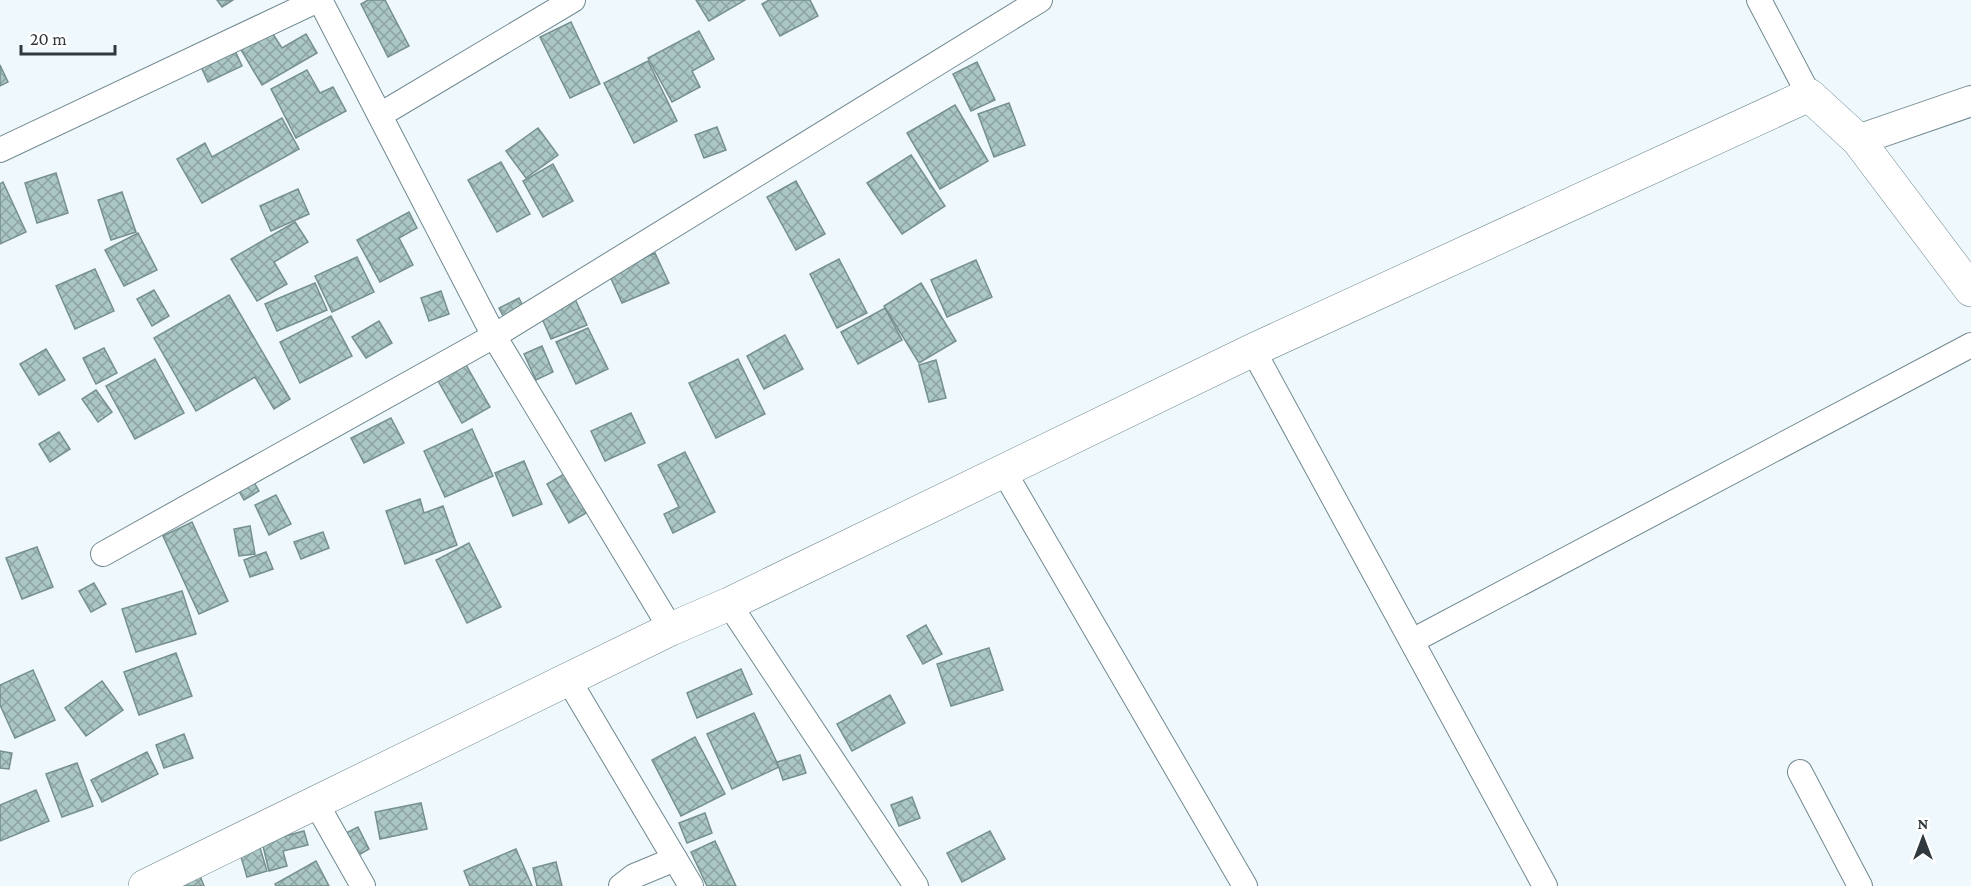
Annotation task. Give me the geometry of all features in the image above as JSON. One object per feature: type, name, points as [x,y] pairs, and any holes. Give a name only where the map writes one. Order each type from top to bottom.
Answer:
[{"type":"main road","points":[[145,886],[671,628],[729,604],[1253,350],[1809,95],[1858,140],[1971,290]]},
{"type":"street","points":[[0,150],[319,0],[495,336],[671,628]]},
{"type":"street","points":[[380,115],[573,0]]},
{"type":"street","points":[[103,554],[495,336],[1040,0]]},
{"type":"street","points":[[1759,0],[1809,95]]},
{"type":"street","points":[[1858,140],[1971,101]]},
{"type":"street","points":[[1412,641],[1971,345]]},
{"type":"street","points":[[1253,350],[1545,886]]},
{"type":"street","points":[[1003,470],[1245,886]]},
{"type":"street","points":[[729,604],[916,886]]},
{"type":"street","points":[[568,679],[691,886]]},
{"type":"street","points":[[1800,772],[1860,886]]},
{"type":"street","points":[[316,803],[363,886]]},
{"type":"street","points":[[621,886],[634,876],[675,859]]},
{"type":"building","points":[[217,0],[233,0],[222,7]]},
{"type":"building","points":[[368,0],[385,0],[409,46],[388,57],[361,4]]},
{"type":"building","points":[[696,0],[745,0],[709,21]]},
{"type":"building","points":[[769,0],[810,0],[818,16],[780,36],[762,4]]},
{"type":"building","points":[[571,22],[600,84],[570,98],[540,37]]},
{"type":"building","points":[[267,25],[282,48],[306,34],[317,53],[262,85],[237,43]]},
{"type":"building","points":[[699,31],[714,59],[692,71],[700,87],[672,102],[648,58]]},
{"type":"building","points":[[231,42],[242,66],[208,82],[197,58]]},
{"type":"building","points":[[648,61],[677,121],[634,143],[604,83]]},
{"type":"building","points":[[977,62],[995,100],[971,111],[953,74]]},
{"type":"building","points":[[0,65],[8,82],[0,86]]},
{"type":"building","points":[[307,70],[320,93],[333,87],[346,111],[296,138],[271,89]]},
{"type":"building","points":[[1009,103],[1025,145],[994,157],[978,114]]},
{"type":"building","points":[[955,105],[988,161],[940,189],[907,133]]},
{"type":"building","points":[[282,118],[299,149],[202,203],[177,159],[205,143],[212,157]]},
{"type":"building","points":[[717,127],[726,150],[704,158],[695,135]]},
{"type":"building","points":[[538,128],[558,155],[526,178],[506,151]]},
{"type":"building","points":[[911,155],[945,206],[902,234],[867,183]]},
{"type":"building","points":[[501,162],[530,214],[497,232],[468,180]]},
{"type":"building","points":[[553,164],[573,201],[543,217],[523,181]]},
{"type":"building","points":[[56,173],[68,213],[37,223],[25,183]]},
{"type":"building","points":[[796,181],[825,234],[796,250],[767,197]]},
{"type":"building","points":[[3,182],[26,232],[0,244],[0,184]]},
{"type":"building","points":[[298,189],[309,214],[271,231],[260,206]]},
{"type":"building","points":[[122,192],[136,232],[111,240],[98,200]]},
{"type":"building","points":[[409,212],[417,228],[399,238],[413,265],[380,282],[357,240]]},
{"type":"building","points":[[295,222],[308,242],[274,262],[287,284],[257,301],[231,259]]},
{"type":"building","points":[[138,233],[157,270],[124,286],[105,250]]},
{"type":"building","points":[[655,253],[669,283],[622,303],[609,274]]},
{"type":"building","points":[[357,257],[374,292],[332,312],[315,276]]},
{"type":"building","points":[[839,259],[867,313],[837,328],[810,274]]},
{"type":"building","points":[[976,260],[992,297],[947,317],[931,280]]},
{"type":"building","points":[[95,269],[114,311],[75,329],[56,286]]},
{"type":"building","points":[[315,283],[327,310],[277,331],[265,304]]},
{"type":"building","points":[[921,283],[956,341],[919,363],[884,306]]},
{"type":"building","points":[[154,290],[169,316],[152,326],[137,299]]},
{"type":"building","points":[[441,291],[449,314],[429,321],[421,298]]},
{"type":"building","points":[[229,295],[290,399],[274,409],[255,377],[196,411],[154,338]]},
{"type":"building","points":[[519,298],[528,316],[509,327],[499,308]]},
{"type":"building","points":[[575,299],[587,325],[551,339],[540,314]]},
{"type":"building","points":[[885,308],[902,340],[858,364],[841,332]]},
{"type":"building","points":[[331,316],[352,356],[300,383],[280,342]]},
{"type":"building","points":[[379,321],[392,343],[366,358],[352,337]]},
{"type":"building","points":[[588,328],[608,369],[576,384],[556,342]]},
{"type":"building","points":[[785,335],[803,369],[764,389],[747,356]]},
{"type":"building","points":[[542,346],[553,372],[536,380],[524,354]]},
{"type":"building","points":[[104,348],[117,373],[96,384],[83,358]]},
{"type":"building","points":[[46,349],[65,380],[39,395],[20,364]]},
{"type":"building","points":[[155,359],[184,413],[135,439],[106,386]]},
{"type":"building","points":[[738,359],[765,414],[716,438],[689,383]]},
{"type":"building","points":[[936,360],[946,398],[929,402],[919,365]]},
{"type":"building","points":[[465,363],[490,407],[462,423],[437,379]]},
{"type":"building","points":[[96,390],[112,412],[98,422],[82,399]]},
{"type":"building","points":[[631,413],[645,443],[605,461],[591,431]]},
{"type":"building","points":[[391,418],[404,443],[364,463],[351,438]]},
{"type":"building","points":[[472,429],[493,476],[445,497],[424,451]]},
{"type":"building","points":[[59,432],[70,449],[50,462],[39,444]]},
{"type":"building","points":[[685,452],[715,512],[673,533],[664,514],[679,507],[658,465]]},
{"type":"building","points":[[524,461],[542,504],[513,516],[495,473]]},
{"type":"building","points":[[247,470],[259,491],[244,500],[232,479]]},
{"type":"building","points":[[571,470],[593,509],[569,523],[547,484]]},
{"type":"building","points":[[276,495],[291,524],[269,535],[255,505]]},
{"type":"building","points":[[420,499],[424,513],[443,506],[457,545],[405,564],[386,511]]},
{"type":"building","points":[[192,522],[228,601],[199,614],[163,536]]},
{"type":"building","points":[[250,526],[255,554],[239,556],[234,529]]},
{"type":"building","points":[[323,532],[329,548],[301,559],[294,542]]},
{"type":"building","points":[[469,543],[501,607],[467,623],[436,560]]},
{"type":"building","points":[[37,547],[53,587],[22,599],[6,558]]},
{"type":"building","points":[[266,552],[273,569],[250,577],[244,560]]},
{"type":"building","points":[[94,583],[106,604],[91,612],[79,591]]},
{"type":"building","points":[[182,591],[196,634],[136,652],[122,609]]},
{"type":"building","points":[[926,625],[942,654],[923,664],[907,636]]},
{"type":"building","points":[[989,648],[1003,690],[951,706],[937,664]]},
{"type":"building","points":[[176,653],[192,696],[139,715],[124,672]]},
{"type":"building","points":[[741,669],[752,694],[697,718],[687,693]]},
{"type":"building","points":[[33,670],[55,720],[15,738],[0,705],[0,685]]},
{"type":"building","points":[[102,681],[123,710],[86,736],[65,708]]},
{"type":"building","points":[[890,695],[905,723],[852,751],[837,724]]},
{"type":"building","points":[[754,713],[779,767],[732,789],[707,734]]},
{"type":"building","points":[[184,734],[193,758],[164,768],[156,745]]},
{"type":"building","points":[[695,737],[725,794],[681,816],[652,760]]},
{"type":"building","points":[[0,751],[12,753],[9,769],[0,768]]},
{"type":"building","points":[[147,752],[158,774],[102,802],[91,780]]},
{"type":"building","points":[[800,755],[806,773],[783,780],[777,762]]},
{"type":"building","points":[[77,763],[93,806],[62,817],[46,774]]},
{"type":"building","points":[[36,790],[49,821],[0,841],[0,805]]},
{"type":"building","points":[[912,797],[920,818],[899,826],[891,805]]},
{"type":"building","points":[[421,803],[427,829],[380,839],[375,812]]},
{"type":"building","points":[[705,813],[712,833],[687,843],[679,823]]},
{"type":"building","points":[[358,827],[369,849],[352,859],[340,836]]},
{"type":"building","points":[[304,831],[308,845],[283,851],[287,866],[269,871],[262,842]]},
{"type":"building","points":[[990,831],[1005,859],[962,882],[947,853]]},
{"type":"building","points":[[258,841],[267,871],[247,877],[238,847]]},
{"type":"building","points":[[715,841],[736,886],[707,886],[691,852]]},
{"type":"building","points":[[516,849],[532,886],[470,886],[464,871]]},
{"type":"building","points":[[316,861],[329,886],[276,886],[275,884]]},
{"type":"building","points":[[556,862],[562,886],[537,886],[533,868]]},
{"type":"building","points":[[198,871],[204,886],[160,886]]}]
